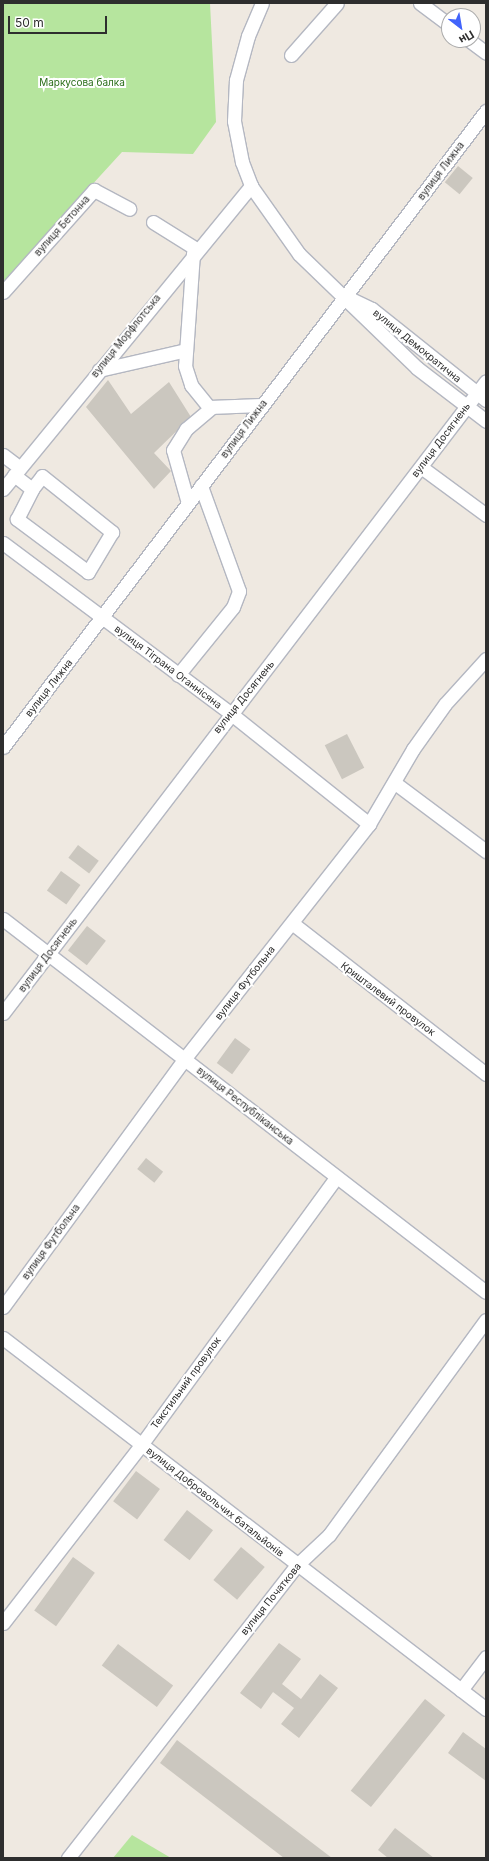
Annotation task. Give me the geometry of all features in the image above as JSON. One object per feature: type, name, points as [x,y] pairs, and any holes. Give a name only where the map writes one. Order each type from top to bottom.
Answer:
[{"type":"street","name":"вулиця Демократична","points":[[262,3],[248,36],[236,80],[234,121],[242,162],[251,186],[300,254],[346,297],[417,368],[486,421]]},
{"type":"street","points":[[291,54],[337,3]]},
{"type":"street","points":[[420,3],[441,19]]},
{"type":"street","name":"вулиця Лижна","points":[[3,747],[103,618],[261,405],[346,297],[486,111]]},
{"type":"street","name":"вулиця Морфлотська","points":[[3,489],[195,251],[251,186]]},
{"type":"street","name":"вулиця Бетонна","points":[[3,292],[94,190],[129,209]]},
{"type":"street","points":[[153,222],[195,251],[185,366],[191,385],[212,407]]},
{"type":"street","name":"вулиця Демократична","points":[[346,297],[372,309],[481,397]]},
{"type":"street","points":[[99,370],[186,350]]},
{"type":"street","name":"вулиця Досягнень","points":[[3,1013],[49,955],[230,713],[308,618],[466,406],[481,397],[486,381]]},
{"type":"street","points":[[188,503],[173,450],[186,429],[212,407],[261,405]]},
{"type":"street","points":[[3,454],[32,489]]},
{"type":"street","points":[[421,467],[486,515]]},
{"type":"street","points":[[42,476],[112,532],[88,572],[17,520],[32,489],[42,476]]},
{"type":"street","points":[[178,675],[233,607],[239,591],[201,486]]},
{"type":"street","name":"вулиця Тіграна Оганнісяна","points":[[3,543],[230,713],[369,824]]},
{"type":"street","name":"вулиця Футбольна","points":[[3,1307],[185,1058],[369,824],[395,783],[413,749],[445,704],[486,659]]},
{"type":"street","points":[[395,783],[486,850]]},
{"type":"street","name":"вулиця Республіканська","points":[[3,919],[185,1058],[336,1178],[486,1292]]},
{"type":"street","name":"Кришталевий провулок","points":[[292,923],[486,1074]]},
{"type":"street","name":"Текстильний провулок","points":[[3,1623],[141,1445],[336,1178]]},
{"type":"street","name":"вулиця Початкова","points":[[68,1858],[297,1565],[329,1535],[486,1320]]},
{"type":"street","name":"вулиця Добровольчих батальйонів","points":[[3,1338],[486,1709]]},
{"type":"street","points":[[461,1690],[486,1657]]},
{"type":"green space","name":"Маркусова балка","points":[[3,3],[210,3],[216,122],[193,154],[122,152],[3,282]]},
{"type":"green space","points":[[132,1835],[171,1858],[113,1858]]},
{"type":"building","points":[[458,166],[473,178],[460,194],[445,182]]},
{"type":"building","points":[[108,380],[131,414],[169,382],[191,417],[154,453],[171,471],[154,489],[86,407]]},
{"type":"building","points":[[347,734],[364,768],[342,779],[325,745]]},
{"type":"building","points":[[78,845],[99,861],[89,873],[68,858]]},
{"type":"building","points":[[61,871],[80,885],[66,905],[47,890]]},
{"type":"building","points":[[87,926],[106,941],[87,965],[68,950]]},
{"type":"building","points":[[235,1038],[250,1049],[232,1074],[217,1063]]},
{"type":"building","points":[[146,1158],[163,1172],[154,1183],[137,1169]]},
{"type":"building","points":[[136,1471],[160,1489],[137,1519],[113,1501]]},
{"type":"building","points":[[187,1510],[213,1530],[190,1560],[164,1540]]},
{"type":"building","points":[[241,1547],[265,1567],[237,1600],[213,1580]]},
{"type":"building","points":[[73,1557],[95,1573],[56,1626],[34,1610]]},
{"type":"building","points":[[279,1643],[301,1659],[282,1684],[301,1699],[320,1674],[338,1688],[299,1738],[281,1724],[294,1708],[273,1692],[261,1709],[240,1693]]},
{"type":"building","points":[[118,1644],[173,1686],[157,1707],[102,1666]]},
{"type":"building","points":[[425,1699],[445,1715],[371,1807],[351,1791]]},
{"type":"building","points":[[463,1732],[486,1749],[486,1781],[448,1753]]},
{"type":"building","points":[[177,1740],[332,1858],[284,1858],[160,1763]]},
{"type":"building","points":[[395,1828],[434,1858],[388,1858],[378,1850]]}]
